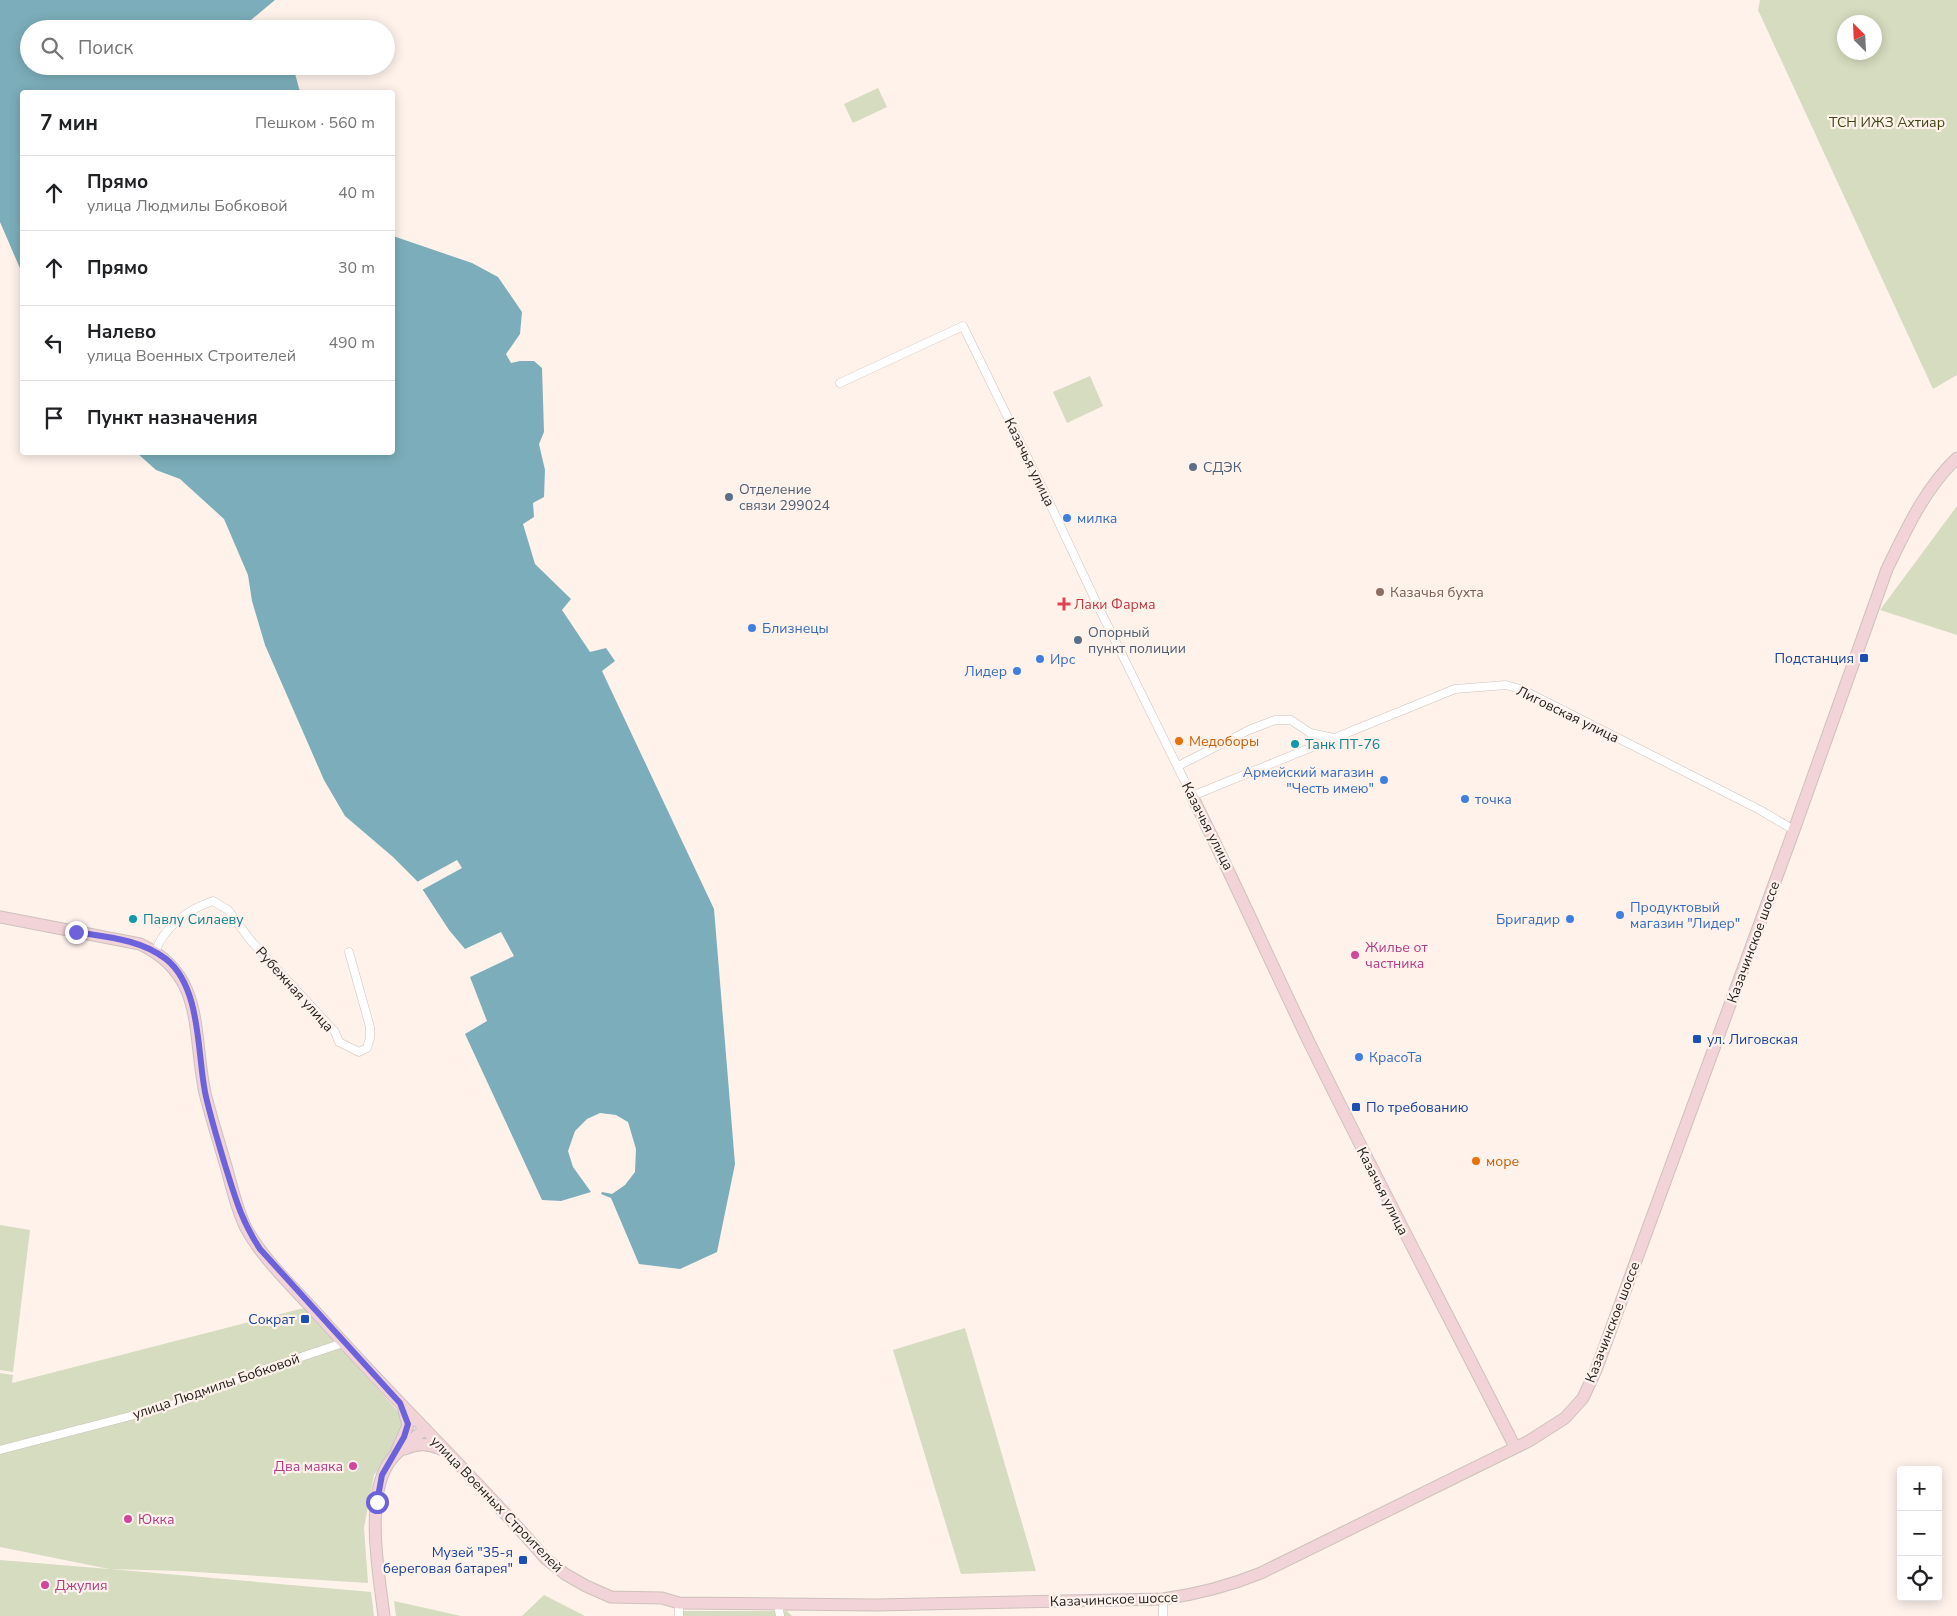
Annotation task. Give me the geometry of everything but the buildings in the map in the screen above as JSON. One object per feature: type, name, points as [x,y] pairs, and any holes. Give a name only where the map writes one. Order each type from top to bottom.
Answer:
[{"type":"main road","name":"Казачинское шоссе","points":[[662,1598],[679,1603],[876,1605],[1163,1599],[1200,1594],[1262,1573],[1529,1440],[1565,1418],[1583,1398],[1596,1370],[1794,830],[1887,569],[1932,487],[1945,469],[1957,458]]},
{"type":"main road","name":"Казачья улица","points":[[1192,796],[1233,878],[1308,1040],[1515,1447]]},
{"type":"main road","name":"улица Военных Строителей","points":[[0,917],[140,944],[168,961],[177,972],[186,989],[194,1014],[205,1092],[234,1197],[246,1228],[260,1249],[343,1343],[546,1559],[565,1574],[611,1597],[662,1598]]},
{"type":"main road","points":[[384,1616],[375,1527],[382,1475],[395,1454],[408,1424],[400,1403]]},
{"type":"main road","points":[[395,1454],[424,1430]]},
{"type":"main road","points":[[395,1454],[419,1444],[429,1444],[445,1452]]},
{"type":"street","name":"Казачья улица","points":[[840,383],[963,326],[1039,480],[1098,608],[1192,796]]},
{"type":"street","name":"Лиговская улица","points":[[1192,796],[1455,689],[1506,685],[1523,690],[1760,810],[1794,830]]},
{"type":"street","points":[[1178,766],[1249,730],[1276,720],[1291,720],[1310,733],[1334,738]]},
{"type":"street","name":"Рубежная улица","points":[[155,952],[158,943],[170,926],[201,904],[213,901],[228,910],[256,946],[335,1032],[339,1042],[358,1052],[367,1048],[370,1038],[370,1027],[349,952]]},
{"type":"street","name":"улица Людмилы Бобковой","points":[[0,1450],[169,1406],[259,1371],[343,1343]]},
{"type":"street","points":[[1163,1599],[1163,1616]]},
{"type":"street","points":[[679,1603],[679,1616]]},
{"type":"street","points":[[778,1604],[780,1616]]},
{"type":"green space","name":"ТСН ИЖЗ Ахтиар","points":[[1760,0],[1957,0],[1957,375],[1933,389],[1758,10]]},
{"type":"green space","points":[[878,88],[887,107],[853,123],[844,104]]},
{"type":"green space","points":[[1090,376],[1103,406],[1067,423],[1053,392]]},
{"type":"green space","points":[[1957,506],[1957,635],[1880,610]]},
{"type":"green space","points":[[0,1225],[30,1230],[13,1372],[0,1370]]},
{"type":"green space","points":[[304,1308],[416,1431],[397,1445],[374,1475],[364,1528],[368,1583],[180,1571],[110,1569],[371,1592],[374,1616],[0,1616],[0,1560],[109,1569],[0,1547],[0,1373],[13,1375],[12,1383]]},
{"type":"green space","points":[[965,1328],[1036,1571],[961,1574],[893,1350]]},
{"type":"green space","points":[[544,1595],[585,1616],[522,1616]]},
{"type":"green space","points":[[394,1601],[461,1616],[396,1616]]},
{"type":"green space","points":[[675,1611],[787,1611],[792,1616],[676,1616]]},
{"type":"water","points":[[0,0],[275,0],[251,20],[20,20],[20,75],[295,75],[299,90],[20,90],[20,268],[0,222]]},
{"type":"water","points":[[395,237],[472,263],[498,277],[522,312],[520,334],[506,354],[511,363],[534,361],[542,368],[544,432],[539,444],[545,470],[544,497],[533,503],[534,517],[523,524],[535,564],[571,599],[562,610],[590,652],[606,648],[615,661],[602,671],[714,909],[735,1164],[717,1252],[680,1269],[639,1264],[611,1198],[601,1194],[602,1192],[612,1194],[625,1185],[635,1172],[636,1149],[628,1122],[616,1115],[600,1113],[587,1119],[575,1131],[568,1151],[573,1167],[591,1192],[561,1201],[542,1200],[465,1034],[487,1021],[470,977],[514,956],[501,932],[465,949],[449,930],[417,881],[393,857],[345,816],[324,780],[265,645],[252,601],[248,575],[224,519],[180,479],[156,470],[139,455],[395,455]]},
{"type":"pier","points":[[457,860],[462,868],[422,890],[417,882]]},
{"type":"place","name":"СДЭК","points":[[1193,467]]},
{"type":"place","name":"Отделение связи 299024","points":[[729,497]]},
{"type":"place","name":"милка","points":[[1067,518]]},
{"type":"place","name":"Казачья бухта","points":[[1380,592]]},
{"type":"place","name":"Лаки Фарма","points":[[1064,604]]},
{"type":"place","name":"Близнецы","points":[[752,628]]},
{"type":"place","name":"Опорный пункт полиции","points":[[1078,640]]},
{"type":"place","name":"Подстанция","points":[[1864,658]]},
{"type":"place","name":"Ирс","points":[[1040,659]]},
{"type":"place","name":"Лидер","points":[[1017,671]]},
{"type":"place","name":"Медоборы","points":[[1179,741]]},
{"type":"place","name":"Танк ПТ-76","points":[[1295,744]]},
{"type":"place","name":"Армейский магазин \"Честь имею\"","points":[[1384,780]]},
{"type":"place","name":"точка","points":[[1465,799]]},
{"type":"place","name":"Продуктовый магазин \"Лидер\"","points":[[1620,915]]},
{"type":"place","name":"Павлу Силаеву","points":[[133,919]]},
{"type":"place","name":"Бригадир","points":[[1570,919]]},
{"type":"place","name":"Жилье от частника","points":[[1355,955]]},
{"type":"place","name":"ул. Лиговская","points":[[1697,1039]]},
{"type":"place","name":"КрасоТа","points":[[1359,1057]]},
{"type":"place","name":"По требованию","points":[[1356,1107]]},
{"type":"place","name":"море","points":[[1476,1161]]},
{"type":"place","name":"Сократ","points":[[305,1319]]},
{"type":"place","name":"Два маяка","points":[[353,1466]]},
{"type":"place","name":"Юкка","points":[[128,1519]]},
{"type":"place","name":"Музей \"35-я береговая батарея\"","points":[[523,1560]]},
{"type":"place","name":"Джулия","points":[[45,1585]]},
{"type":"route","points":[[76,932],[140,944],[168,961],[177,972],[186,989],[194,1014],[205,1092],[234,1197],[246,1228],[260,1249],[343,1343],[400,1403],[407,1418],[408,1424],[404,1437],[382,1475],[377,1502]]}]
